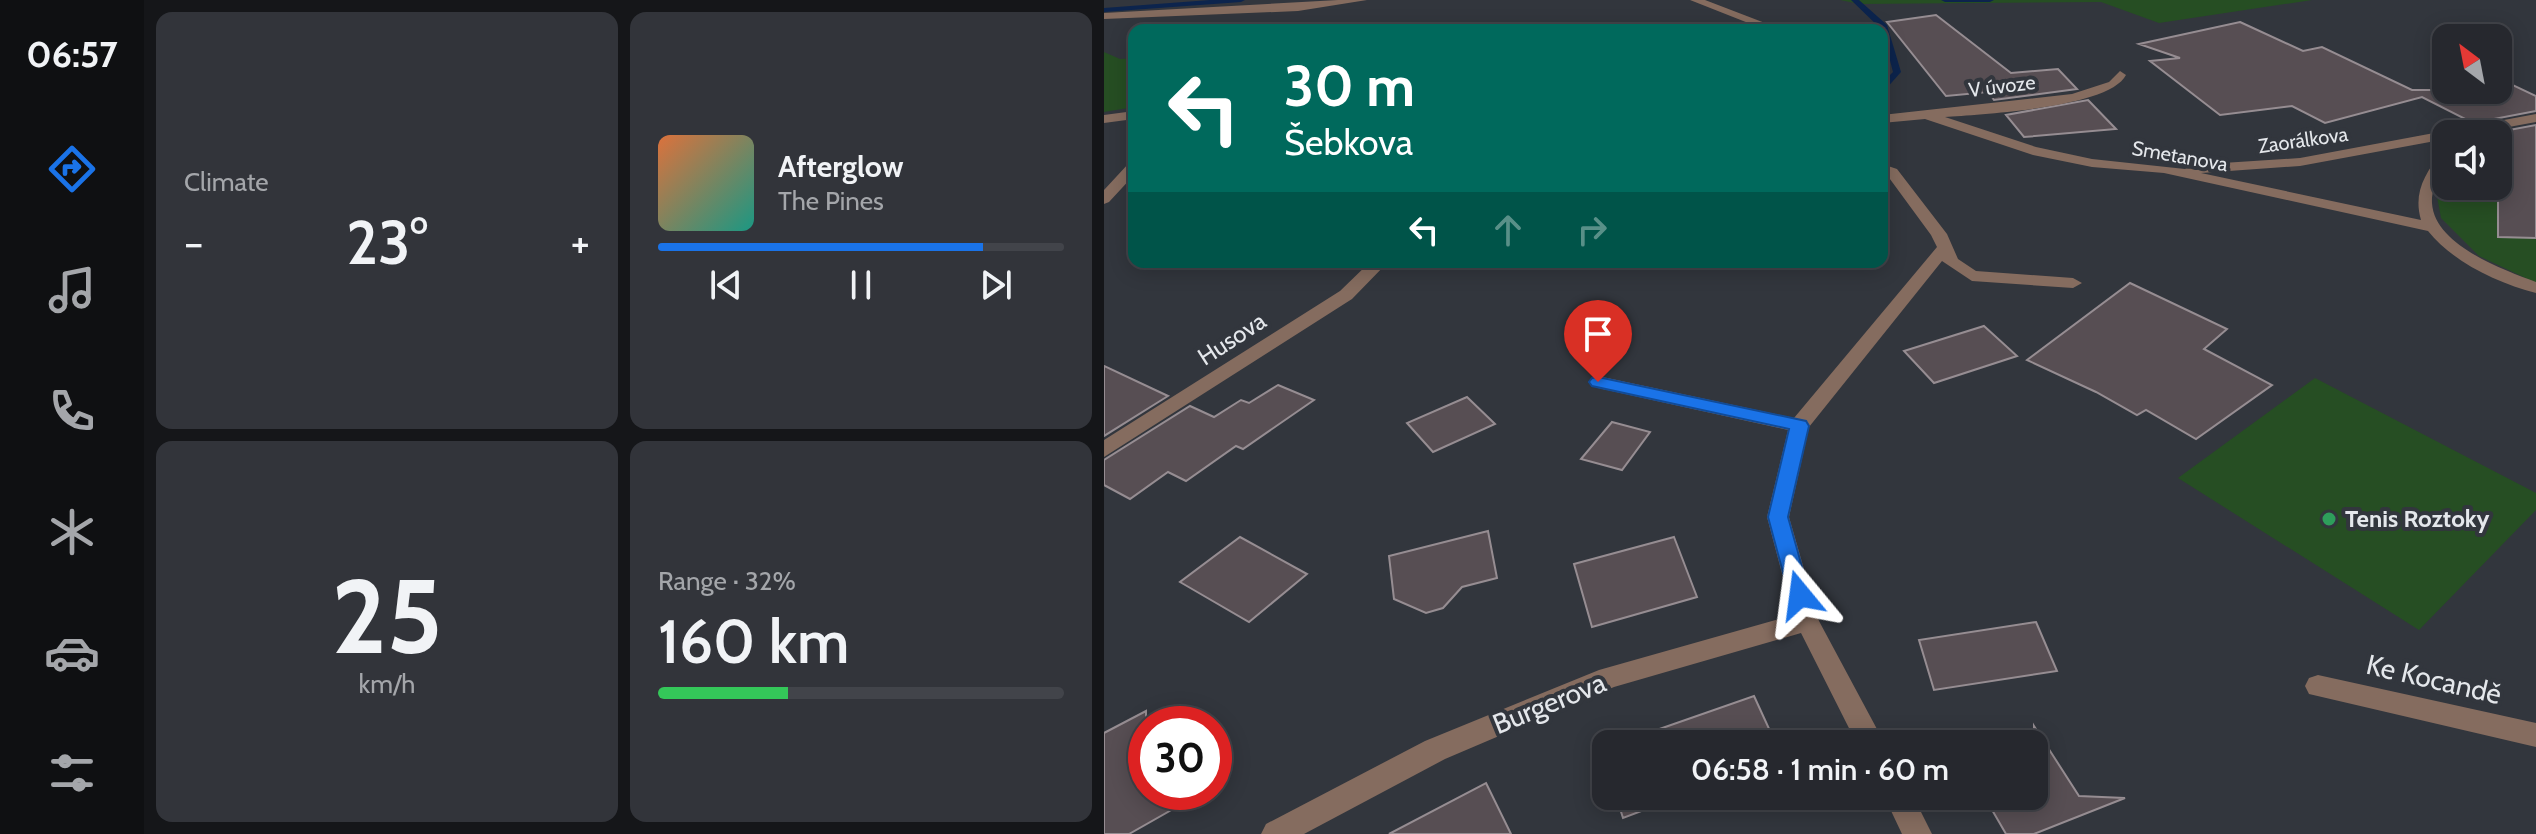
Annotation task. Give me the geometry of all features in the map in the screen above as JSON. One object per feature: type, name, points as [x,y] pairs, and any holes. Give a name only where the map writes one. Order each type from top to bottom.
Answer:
[{"type":"street","points":[[1104,16],[1197,11],[1250,13],[1362,0]]},
{"type":"street","points":[[1695,0],[1761,24]]},
{"type":"street","name":"V úvoze","points":[[1888,118],[2092,93],[2113,85],[2120,75]]},
{"type":"street","name":"Smetanova","points":[[1925,115],[2033,151],[2092,163],[2164,169],[2430,227],[2445,243],[2536,288]]},
{"type":"street","points":[[1104,119],[1128,116]]},
{"type":"street","name":"Zaorálkova","points":[[2512,123],[2536,118]]},
{"type":"street","name":"Zaorálkova","points":[[2164,169],[2249,168],[2300,162],[2432,137]]},
{"type":"street","points":[[1888,170],[1939,234],[1951,262],[1972,276],[2073,283]]},
{"type":"street","points":[[1104,199],[1128,173]]},
{"type":"street","points":[[2430,227],[2422,206],[2424,187],[2432,175]]},
{"type":"street","points":[[1864,730],[1807,621],[1778,517],[1799,426],[1944,249]]},
{"type":"street","name":"Husova","points":[[1104,450],[1346,295],[1374,268]]},
{"type":"street","points":[[1598,382],[1799,426]]},
{"type":"street","name":"Burgerova","points":[[1276,834],[1306,826],[1435,750],[1608,678],[1807,621]]},
{"type":"street","name":"Ke Kocandě","points":[[2318,686],[2536,735]]},
{"type":"street","points":[[1905,810],[1917,834]]},
{"type":"green space","points":[[1840,0],[2312,0],[2159,23],[2101,2],[1860,4]]},
{"type":"green space","points":[[1104,52],[1120,59],[1128,58],[1128,108],[1104,112]]},
{"type":"green space","points":[[2536,125],[2536,283],[2479,256],[2441,218],[2438,200],[2512,200],[2512,164]]},
{"type":"green space","points":[[2315,378],[2536,493],[2536,510],[2419,630],[2178,478]]},
{"type":"building","points":[[1936,15],[2011,73],[2058,69],[2077,89],[1994,100],[1988,92],[1946,96],[1887,22]]},
{"type":"building","points":[[2240,22],[2303,51],[2322,47],[2412,90],[2432,90],[2432,102],[2422,97],[2325,123],[2292,106],[2220,115],[2150,61],[2180,58],[2139,44]]},
{"type":"building","points":[[2512,85],[2536,96],[2536,111],[2489,120],[2467,120],[2436,104],[2512,104]]},
{"type":"building","points":[[2088,100],[2116,129],[2024,137],[2006,115]]},
{"type":"building","points":[[2536,125],[2536,238],[2498,237],[2498,200],[2512,200],[2512,129]]},
{"type":"building","points":[[2130,283],[2227,329],[2204,349],[2272,385],[2196,439],[2146,410],[2137,415],[2027,360]]},
{"type":"building","points":[[1984,326],[2017,356],[1934,383],[1904,351]]},
{"type":"building","points":[[1104,366],[1168,396],[1104,436]]},
{"type":"building","points":[[1278,385],[1314,400],[1243,449],[1236,446],[1186,481],[1168,472],[1130,499],[1104,485],[1104,460],[1190,406],[1214,417],[1241,400],[1249,403]]},
{"type":"building","points":[[1467,397],[1495,424],[1433,452],[1407,423]]},
{"type":"building","points":[[1612,422],[1650,432],[1622,470],[1581,459]]},
{"type":"building","points":[[1488,531],[1497,578],[1462,587],[1443,608],[1426,613],[1394,599],[1389,556]]},
{"type":"building","points":[[1240,537],[1307,574],[1249,622],[1180,582]]},
{"type":"building","points":[[1674,537],[1697,597],[1592,627],[1574,564]]},
{"type":"building","points":[[2036,622],[2057,671],[1934,690],[1919,640]]},
{"type":"building","points":[[1754,696],[1770,730],[1657,730]]},
{"type":"building","points":[[1128,720],[1128,810],[1171,810],[1129,834],[1104,834],[1104,733]]},
{"type":"building","points":[[2048,748],[2079,796],[2125,798],[2034,834],[2006,834],[1992,810],[2048,810]]},
{"type":"building","points":[[1486,783],[1511,834],[1389,834]]},
{"type":"building","points":[[1620,810],[1644,810],[1623,818]]},
{"type":"waterway","points":[[1104,10],[1241,0]]},
{"type":"waterway","points":[[1855,0],[1882,24]]},
{"type":"waterway","points":[[1945,0],[1990,0]]},
{"type":"waterway","points":[[1888,42],[1897,72],[1888,82]]},
{"type":"place","name":"Tenis Roztoky","points":[[2329,519]]},
{"type":"route","points":[[1598,382],[1799,426],[1778,517],[1800,595]]}]
